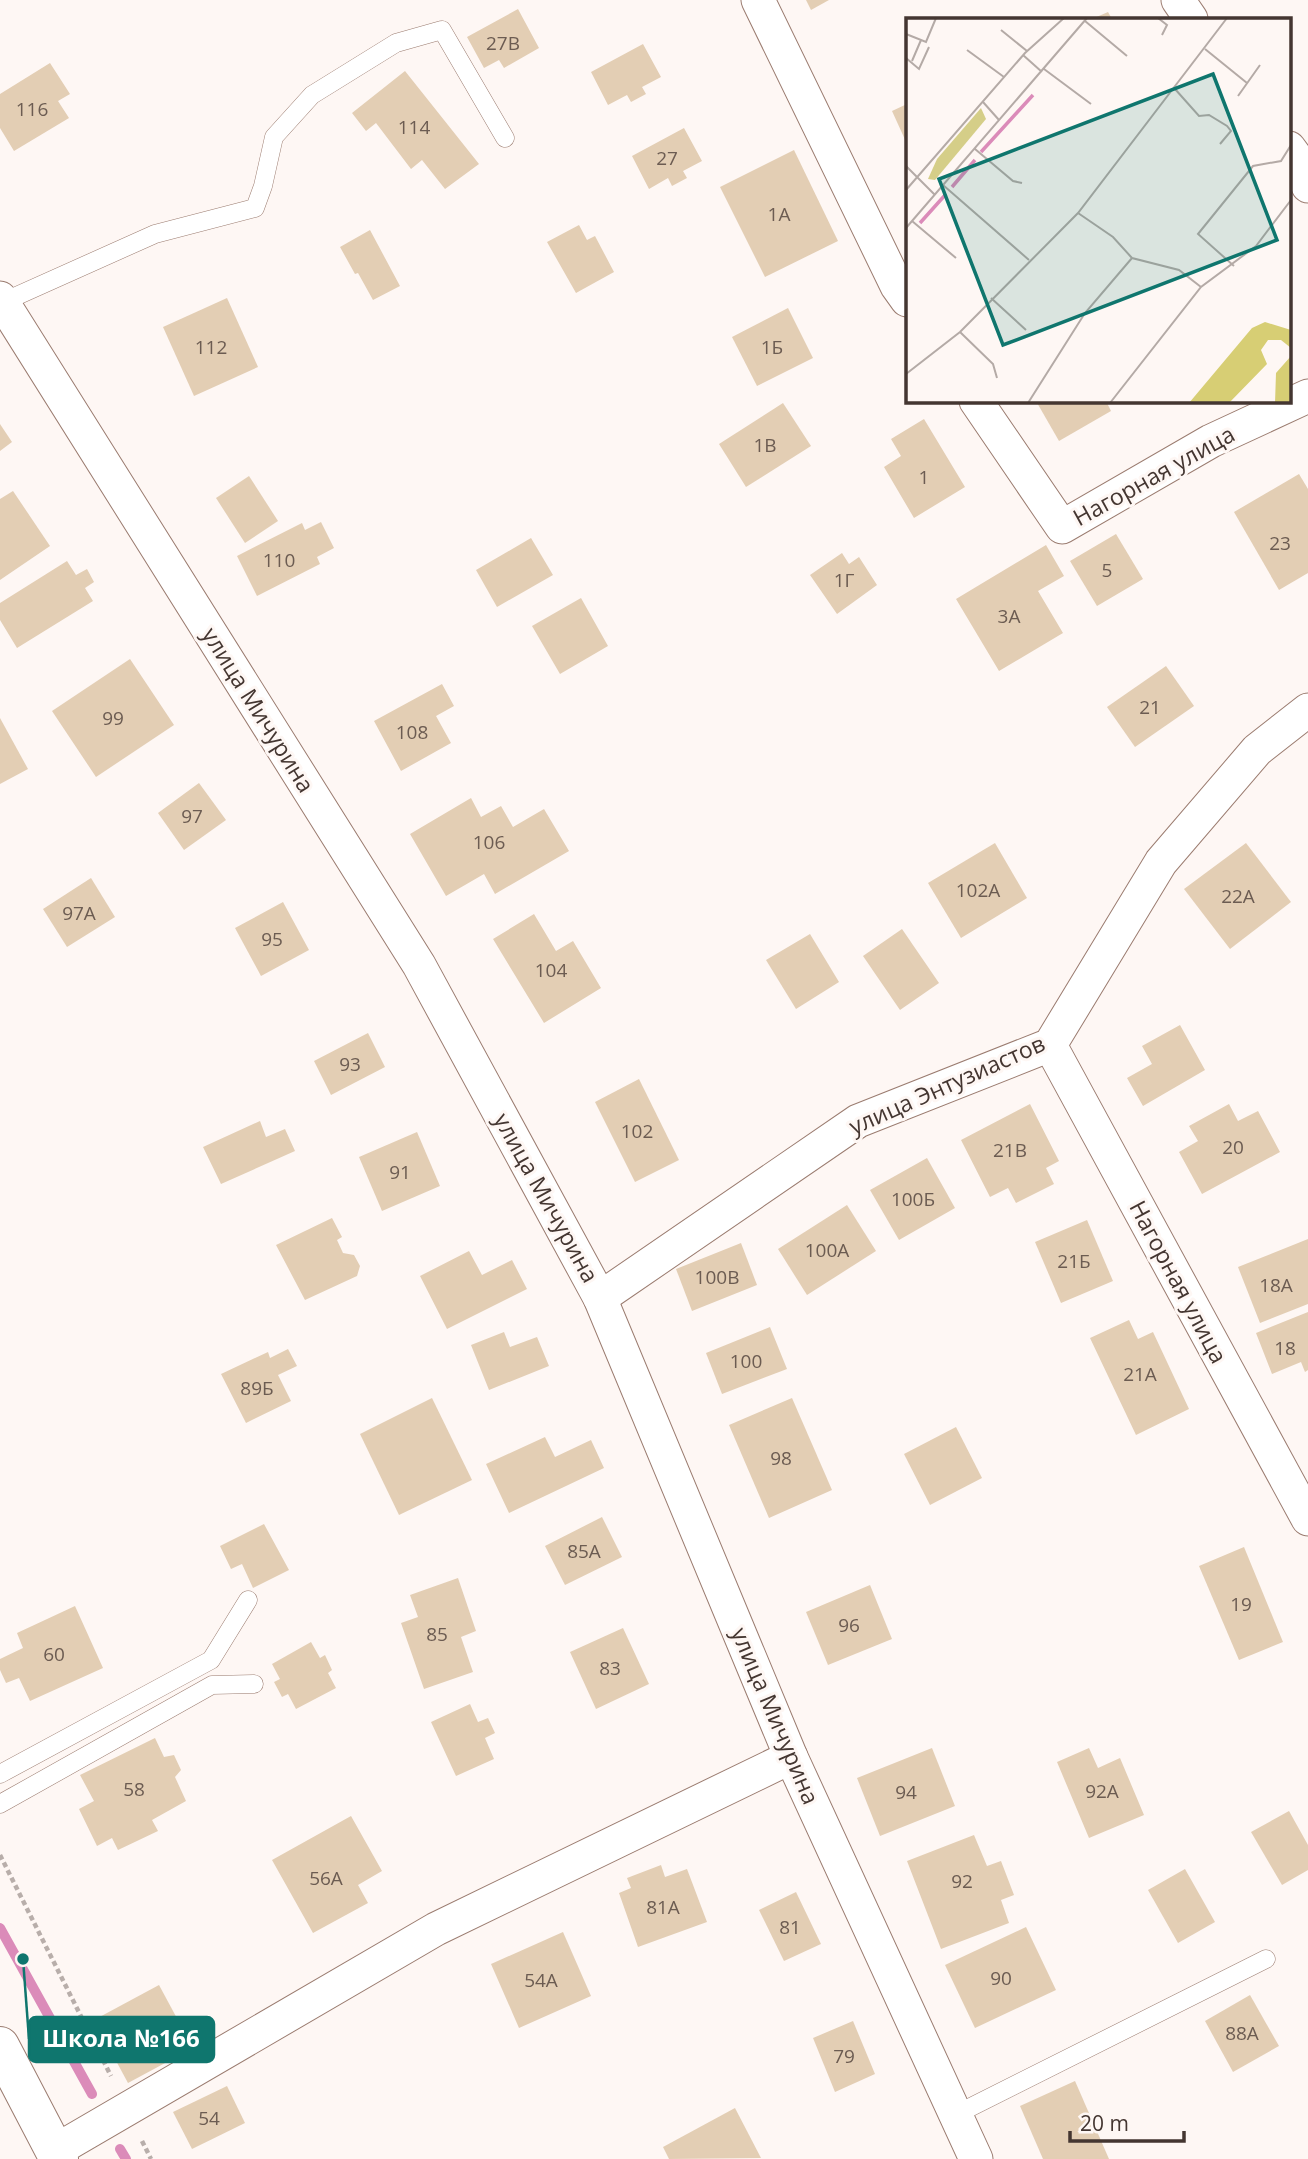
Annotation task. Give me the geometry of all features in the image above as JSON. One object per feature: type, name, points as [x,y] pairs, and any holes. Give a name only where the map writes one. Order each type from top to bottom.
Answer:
[{"type":"main road","points":[[0,2046],[57,2155]]},
{"type":"street","points":[[758,0],[906,298]]},
{"type":"street","points":[[1178,0],[1190,18]]},
{"type":"street","points":[[1290,149],[1308,186]]},
{"type":"street","name":"улица Мичурина","points":[[2,300],[419,965],[600,1298],[791,1757],[976,2159]]},
{"type":"street","name":"Нагорная улица","points":[[977,402],[1062,527],[1211,441],[1308,396]]},
{"type":"street","name":"улица Энтузиастов","points":[[600,1298],[858,1121],[1050,1045],[1161,862],[1257,750],[1308,710]]},
{"type":"street","name":"Нагорная улица","points":[[1050,1045],[1308,1519]]},
{"type":"street","points":[[57,2155],[127,2109],[436,1929],[791,1757]]},
{"type":"lane","points":[[2,300],[156,234],[255,208],[274,137],[312,94],[396,43],[442,30],[505,138]]},
{"type":"lane","points":[[0,1774],[211,1660],[248,1600]]},
{"type":"lane","points":[[0,1804],[212,1685],[254,1684]]},
{"type":"lane","points":[[955,2115],[1266,1959]]},
{"type":"path","points":[[0,1855],[151,2159]]},
{"type":"building","points":[[806,0],[829,0],[811,10]]},
{"type":"building","points":[[518,9],[539,48],[504,68],[499,60],[484,68],[467,37]]},
{"type":"building","points":[[1108,12],[1111,18],[1094,18]]},
{"type":"building","points":[[643,44],[661,77],[642,87],[646,94],[631,102],[627,95],[608,105],[591,72]]},
{"type":"building","points":[[50,63],[70,94],[58,101],[69,118],[14,151],[0,128],[0,94]]},
{"type":"building","points":[[405,71],[479,164],[445,189],[422,160],[411,169],[376,123],[366,131],[352,113]]},
{"type":"building","points":[[906,104],[906,142],[892,111]]},
{"type":"building","points":[[684,128],[702,161],[683,171],[687,178],[672,186],[668,178],[649,189],[632,156]]},
{"type":"building","points":[[794,150],[838,241],[765,277],[720,187]]},
{"type":"building","points":[[579,225],[587,240],[595,236],[614,272],[576,293],[547,242]]},
{"type":"building","points":[[370,230],[400,286],[373,300],[340,247]]},
{"type":"building","points":[[227,298],[258,367],[194,396],[163,327]]},
{"type":"building","points":[[788,308],[813,358],[757,386],[732,337]]},
{"type":"building","points":[[1037,402],[1106,402],[1111,411],[1059,441]]},
{"type":"building","points":[[783,403],[811,446],[746,487],[719,444]]},
{"type":"building","points":[[924,419],[965,487],[914,518],[884,467],[901,456],[891,439]]},
{"type":"building","points":[[0,424],[12,442],[0,451]]},
{"type":"building","points":[[1299,474],[1308,489],[1308,573],[1279,590],[1234,512]]},
{"type":"building","points":[[249,476],[278,521],[245,543],[216,498]]},
{"type":"building","points":[[13,491],[50,546],[0,580],[0,499]]},
{"type":"building","points":[[321,522],[334,548],[317,557],[320,564],[257,596],[237,556],[302,523],[305,530]]},
{"type":"building","points":[[1116,534],[1143,579],[1097,606],[1070,561]]},
{"type":"building","points":[[531,538],[553,575],[497,607],[476,570]]},
{"type":"building","points":[[1046,545],[1064,576],[1038,591],[1063,633],[999,671],[956,599]]},
{"type":"building","points":[[842,553],[849,564],[859,557],[877,585],[837,614],[810,575]]},
{"type":"building","points":[[67,561],[76,575],[87,569],[94,582],[85,588],[93,601],[17,648],[0,620],[0,603]]},
{"type":"building","points":[[581,598],[608,646],[560,674],[532,626]]},
{"type":"building","points":[[130,659],[174,725],[96,777],[52,711]]},
{"type":"building","points":[[1166,666],[1194,706],[1135,747],[1107,707]]},
{"type":"building","points":[[442,684],[454,706],[436,716],[451,743],[401,771],[374,721]]},
{"type":"building","points":[[0,718],[28,769],[0,784]]},
{"type":"building","points":[[199,783],[226,820],[184,850],[158,813]]},
{"type":"building","points":[[471,798],[481,817],[501,806],[513,827],[544,809],[569,851],[495,894],[484,874],[446,896],[410,834]]},
{"type":"building","points":[[995,843],[1027,898],[961,938],[928,883]]},
{"type":"building","points":[[1246,843],[1291,902],[1230,949],[1184,889]]},
{"type":"building","points":[[91,878],[115,917],[67,947],[43,909]]},
{"type":"building","points":[[283,902],[309,950],[261,976],[235,928]]},
{"type":"building","points":[[534,914],[556,951],[573,941],[601,988],[544,1023],[493,939]]},
{"type":"building","points":[[902,929],[939,983],[900,1010],[863,956]]},
{"type":"building","points":[[810,934],[839,982],[796,1009],[766,960]]},
{"type":"building","points":[[1180,1025],[1205,1070],[1143,1106],[1127,1078],[1152,1064],[1142,1046]]},
{"type":"building","points":[[368,1033],[385,1067],[331,1095],[314,1061]]},
{"type":"building","points":[[639,1079],[679,1160],[635,1182],[595,1102]]},
{"type":"building","points":[[1030,1104],[1059,1161],[1046,1168],[1054,1184],[1016,1203],[1008,1188],[990,1197],[961,1140]]},
{"type":"building","points":[[1229,1104],[1238,1121],[1258,1111],[1280,1152],[1202,1194],[1179,1152],[1198,1141],[1189,1126]]},
{"type":"building","points":[[260,1121],[266,1137],[285,1129],[295,1151],[221,1184],[203,1147]]},
{"type":"building","points":[[417,1132],[440,1186],[382,1211],[359,1157]]},
{"type":"building","points":[[927,1158],[955,1208],[899,1240],[870,1190]]},
{"type":"building","points":[[847,1205],[876,1251],[807,1295],[778,1249]]},
{"type":"building","points":[[332,1218],[342,1237],[337,1240],[343,1253],[354,1255],[360,1266],[357,1276],[305,1300],[276,1245]]},
{"type":"building","points":[[1087,1220],[1113,1281],[1061,1303],[1035,1242]]},
{"type":"building","points":[[1308,1239],[1308,1304],[1260,1323],[1238,1267]]},
{"type":"building","points":[[741,1243],[757,1285],[692,1311],[676,1269]]},
{"type":"building","points":[[469,1251],[482,1275],[512,1260],[527,1289],[447,1329],[420,1276]]},
{"type":"building","points":[[1308,1312],[1308,1370],[1305,1372],[1301,1362],[1272,1374],[1256,1333]]},
{"type":"building","points":[[1129,1320],[1138,1339],[1153,1332],[1189,1409],[1136,1435],[1090,1338]]},
{"type":"building","points":[[770,1327],[787,1369],[722,1394],[706,1353]]},
{"type":"building","points":[[504,1332],[510,1347],[537,1337],[549,1366],[489,1390],[471,1345]]},
{"type":"building","points":[[288,1349],[297,1366],[278,1375],[291,1401],[246,1423],[221,1374],[268,1352],[270,1358]]},
{"type":"building","points":[[432,1398],[472,1480],[399,1515],[360,1434]]},
{"type":"building","points":[[792,1398],[832,1490],[769,1518],[729,1425]]},
{"type":"building","points":[[956,1427],[982,1478],[930,1505],[904,1454]]},
{"type":"building","points":[[545,1437],[555,1457],[591,1440],[604,1468],[509,1513],[486,1464]]},
{"type":"building","points":[[602,1517],[622,1557],[565,1585],[545,1546]]},
{"type":"building","points":[[264,1524],[289,1570],[253,1588],[242,1564],[231,1569],[220,1546]]},
{"type":"building","points":[[1244,1547],[1283,1642],[1239,1660],[1199,1566]]},
{"type":"building","points":[[458,1578],[476,1631],[461,1637],[473,1672],[424,1689],[401,1623],[418,1617],[410,1595]]},
{"type":"building","points":[[870,1585],[892,1639],[828,1665],[806,1612]]},
{"type":"building","points":[[75,1606],[103,1668],[30,1701],[19,1678],[6,1683],[0,1670],[0,1659],[23,1648],[17,1633]]},
{"type":"building","points":[[623,1628],[649,1684],[596,1709],[570,1652]]},
{"type":"building","points":[[311,1642],[320,1658],[325,1655],[332,1670],[328,1673],[336,1688],[296,1709],[288,1694],[282,1697],[274,1682],[280,1679],[272,1664]]},
{"type":"building","points":[[470,1704],[478,1722],[488,1718],[495,1733],[485,1738],[494,1759],[456,1776],[431,1722]]},
{"type":"building","points":[[155,1738],[164,1757],[174,1755],[181,1770],[175,1777],[186,1801],[152,1820],[158,1831],[118,1850],[112,1838],[97,1846],[79,1809],[94,1801],[80,1775]]},
{"type":"building","points":[[932,1748],[955,1806],[880,1836],[857,1778]]},
{"type":"building","points":[[1089,1748],[1098,1768],[1120,1758],[1144,1815],[1089,1838],[1057,1762]]},
{"type":"building","points":[[1289,1811],[1308,1845],[1308,1870],[1282,1885],[1251,1832]]},
{"type":"building","points":[[351,1816],[382,1871],[358,1885],[368,1903],[313,1933],[272,1860]]},
{"type":"building","points":[[974,1835],[987,1866],[1001,1861],[1014,1895],[1001,1900],[1009,1923],[941,1949],[907,1861]]},
{"type":"building","points":[[661,1865],[665,1877],[687,1869],[707,1922],[638,1947],[619,1893],[631,1888],[627,1878]]},
{"type":"building","points":[[1185,1869],[1215,1922],[1178,1943],[1148,1890]]},
{"type":"building","points":[[796,1892],[821,1944],[784,1961],[759,1910]]},
{"type":"building","points":[[1026,1927],[1056,1990],[975,2028],[945,1965]]},
{"type":"building","points":[[563,1932],[591,1996],[519,2028],[491,1964]]},
{"type":"building","points":[[159,1985],[193,2048],[128,2083],[94,2020]]},
{"type":"building","points":[[1250,1995],[1279,2046],[1233,2072],[1205,2021]]},
{"type":"building","points":[[853,2021],[875,2074],[835,2092],[813,2038]]},
{"type":"building","points":[[1075,2081],[1109,2159],[1043,2159],[1020,2106]]},
{"type":"building","points":[[227,2086],[245,2123],[192,2149],[173,2112]]},
{"type":"building","points":[[735,2108],[761,2158],[669,2159],[663,2147]]},
{"type":"waterway","points":[[0,1928],[92,2094]]},
{"type":"waterway","points":[[120,2149],[126,2159]]},
{"type":"place","name":"Школа №166","points":[[23,1959]]}]
